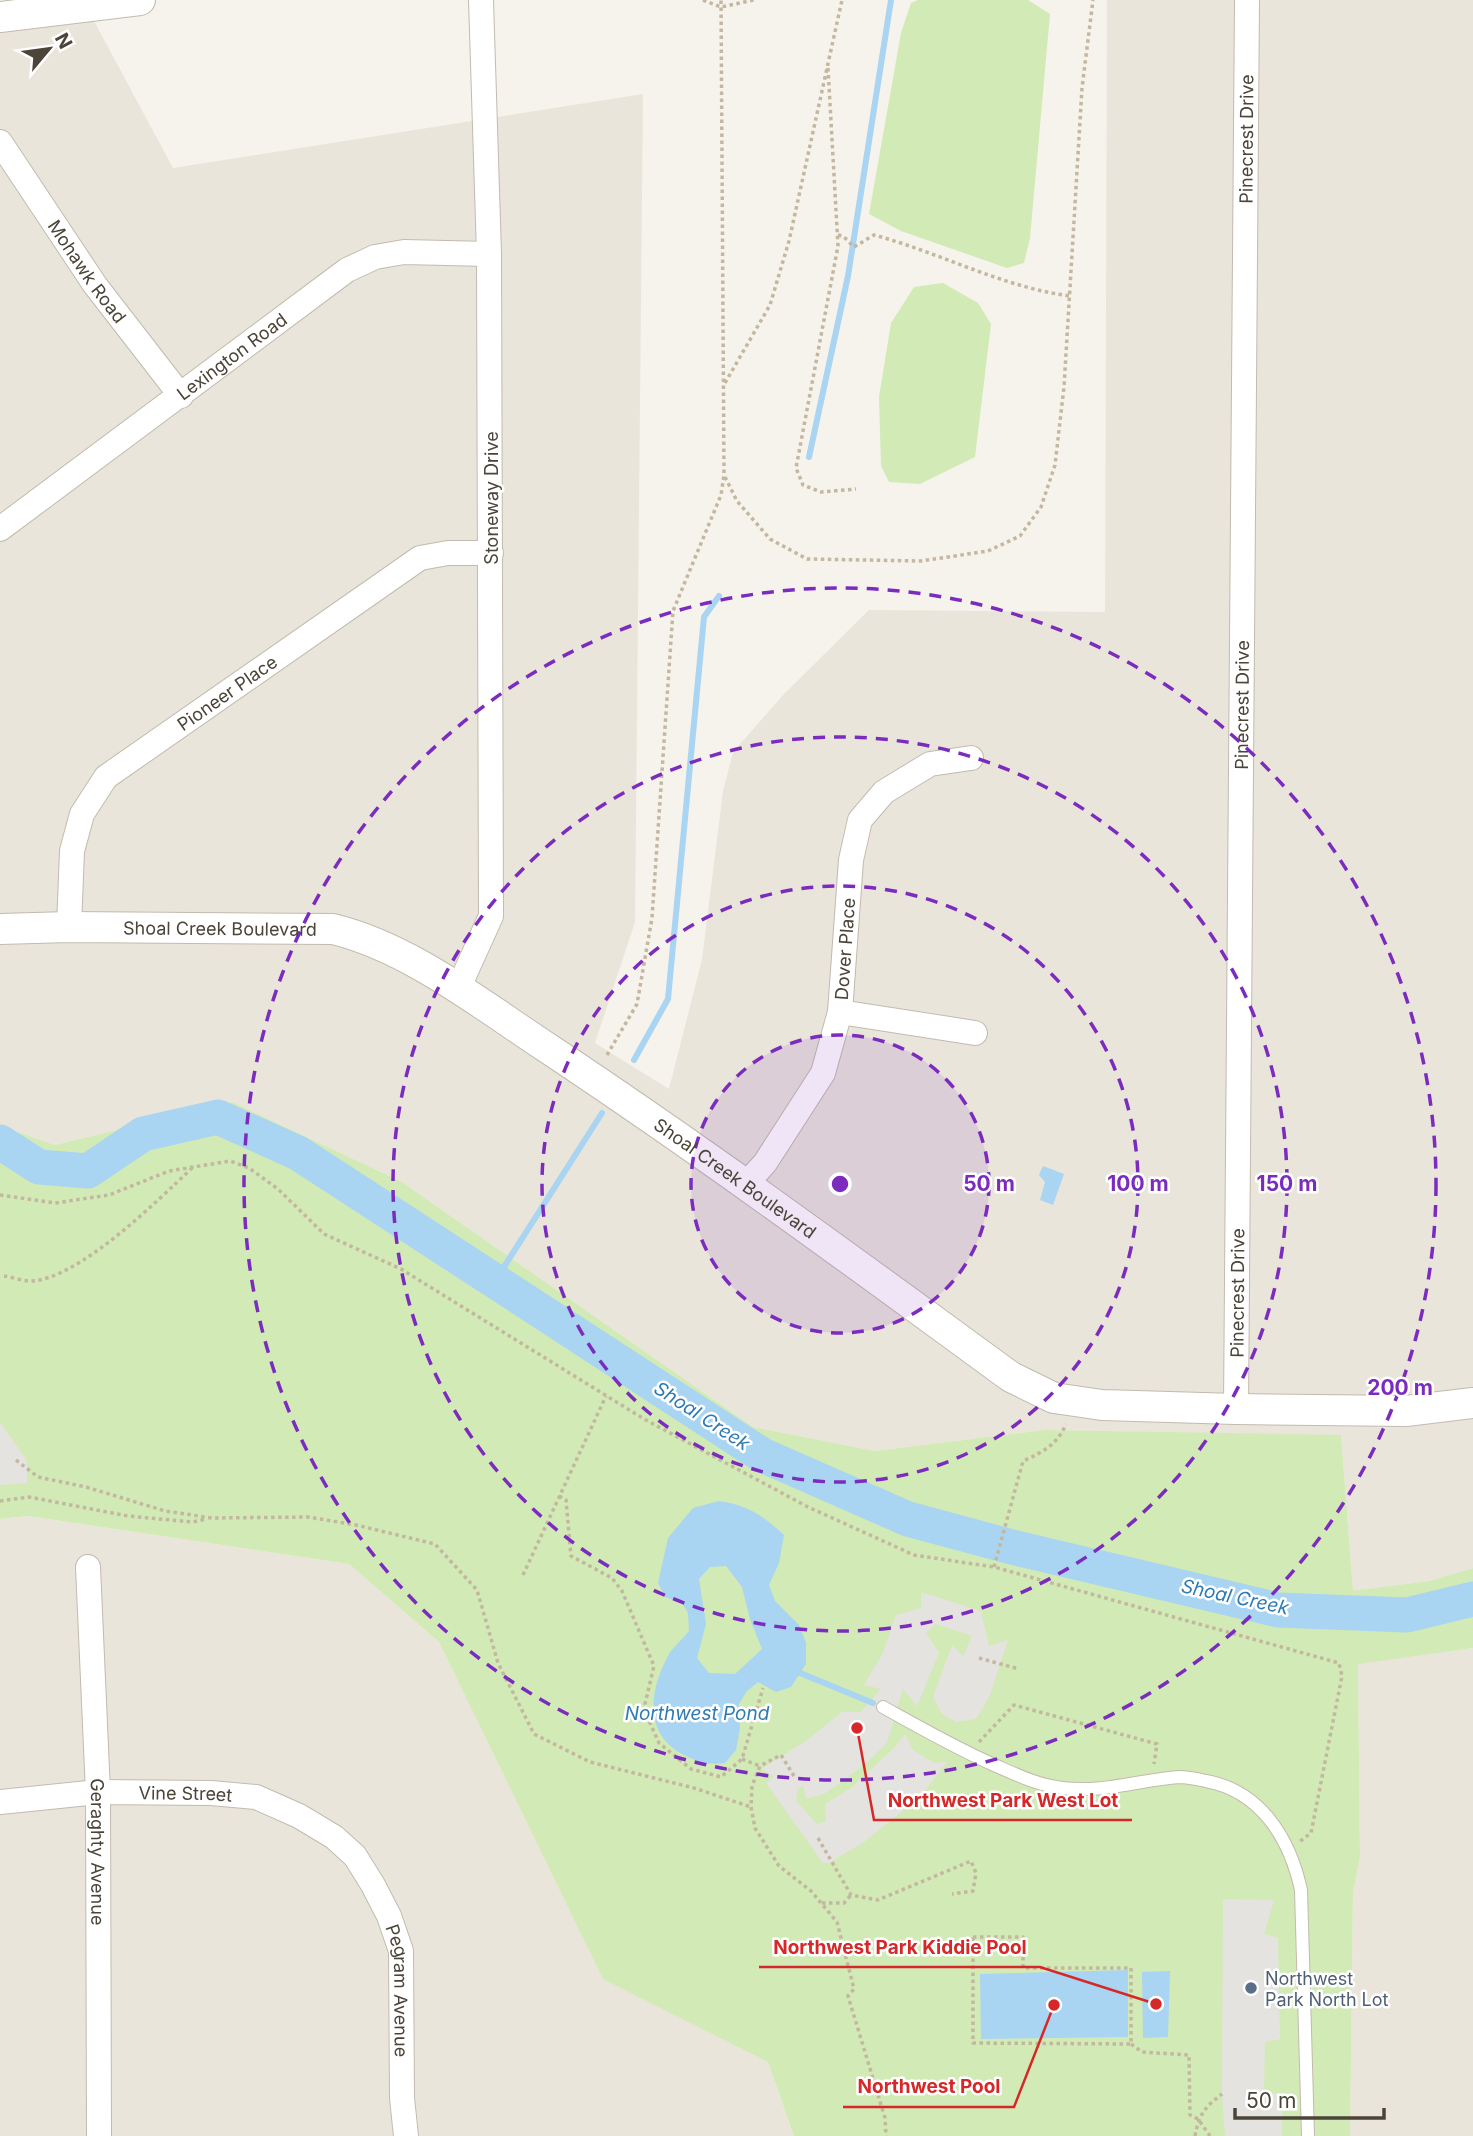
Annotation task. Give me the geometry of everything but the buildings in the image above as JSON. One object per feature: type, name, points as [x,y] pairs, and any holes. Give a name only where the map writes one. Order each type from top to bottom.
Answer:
[{"type":"street","points":[[0,17],[140,0]]},
{"type":"street","name":"Stoneway Drive","points":[[458,989],[491,916],[489,254],[481,0]]},
{"type":"street","name":"Pinecrest Drive","points":[[1236,1409],[1247,0]]},
{"type":"street","name":"Mohawk Road","points":[[0,142],[95,285],[181,396]]},
{"type":"street","name":"Lexington Road","points":[[0,529],[347,270],[375,257],[404,252],[489,254]]},
{"type":"street","name":"Pioneer Place","points":[[69,927],[72,851],[82,814],[106,776],[421,558],[448,553],[491,553]]},
{"type":"street","name":"Dover Place","points":[[746,1184],[765,1163],[823,1073],[840,1012],[851,860],[860,820],[884,792],[930,764],[971,758]]},
{"type":"street","name":"Shoal Creek Boulevard","points":[[0,929],[333,929],[359,935],[384,946],[458,989],[615,1093],[746,1184],[1011,1377],[1054,1398],[1072,1402],[1236,1409],[1406,1411],[1473,1403]]},
{"type":"street","points":[[840,1012],[975,1032]]},
{"type":"street","name":"Geraghty Avenue","points":[[88,1567],[98,1792],[99,2136]]},
{"type":"street","name":"Vine Street","points":[[0,1802],[98,1792],[211,1793],[256,1797],[299,1816],[334,1837],[355,1856]]},
{"type":"street","name":"Pegram Avenue","points":[[355,1856],[389,1916],[401,1951],[402,2098],[406,2136]]},
{"type":"lane","points":[[883,1707],[968,1753],[1028,1781],[1062,1788],[1096,1789],[1183,1777],[1217,1783],[1247,1797],[1268,1817],[1288,1848],[1301,1890],[1308,2136]]},
{"type":"path","points":[[703,0],[721,7],[754,0]]},
{"type":"path","points":[[607,1055],[637,1004],[652,918],[674,611],[721,495],[724,475],[721,0]]},
{"type":"path","points":[[723,385],[771,305],[789,241],[842,0]]},
{"type":"path","points":[[724,475],[737,501],[770,539],[807,559],[921,561],[988,551],[1020,536],[1041,507],[1055,465],[1064,387],[1082,99],[1093,0]]},
{"type":"path","points":[[828,68],[838,246],[796,468],[803,485],[821,492],[856,489]]},
{"type":"path","points":[[838,235],[843,236],[853,247],[874,235],[913,246],[1005,282],[1070,296]]},
{"type":"path","points":[[0,1195],[55,1203],[109,1195],[169,1171],[230,1161],[249,1168],[278,1189],[324,1234],[401,1269],[644,1419],[808,1507],[914,1555],[994,1567],[1339,1663],[1342,1676],[1311,1833],[1288,1848]]},
{"type":"path","points":[[4,1276],[31,1281],[61,1273],[126,1230],[194,1167]]},
{"type":"path","points":[[523,1575],[606,1396]]},
{"type":"path","points":[[994,1567],[1023,1461],[1046,1451],[1059,1438],[1066,1423]]},
{"type":"path","points":[[16,1460],[38,1476],[86,1487],[165,1511],[212,1518],[308,1517],[356,1525],[435,1544],[477,1590],[498,1663],[534,1734],[590,1762],[694,1788],[751,1807]]},
{"type":"path","points":[[559,1496],[566,1500],[571,1556],[612,1578],[622,1591],[647,1647],[654,1665],[645,1704],[659,1743],[691,1769],[721,1777],[742,1759],[763,1688]]},
{"type":"path","points":[[0,1501],[29,1497],[128,1516],[192,1522],[212,1518]]},
{"type":"path","points":[[979,1658],[1019,1669]]},
{"type":"path","points":[[968,1753],[1014,1705],[1157,1744],[1152,1780]]},
{"type":"path","points":[[794,1776],[781,1755],[760,1766],[752,1786],[751,1807],[755,1828],[779,1866],[811,1891],[836,1922],[853,1989],[848,1996],[885,2118],[886,2136]]},
{"type":"path","points":[[742,1759],[760,1766]]},
{"type":"path","points":[[818,1838],[851,1895],[878,1900],[971,1861],[976,1872],[973,1891],[952,1894]]},
{"type":"path","points":[[821,1903],[844,1903],[851,1895]]},
{"type":"path","points":[[1131,2043],[1131,1968],[1023,1968],[1023,1937],[973,1937],[973,2043],[1131,2043],[1142,2052],[1189,2055],[1190,2115],[1198,2119],[1210,2136]]},
{"type":"path","points":[[1195,2136],[1198,2119],[1208,2105],[1222,2094]]},
{"type":"shaded area","points":[[1107,0],[1473,0],[1473,1568],[1430,1581],[1353,1592],[1341,1436],[1044,1430],[875,1451],[753,1427],[402,1182],[232,1102],[55,1145],[0,1126],[0,32],[94,21],[173,168],[643,94],[635,922],[595,1043],[669,1089],[702,959],[723,791],[733,752],[785,693],[869,610],[1105,612]]},
{"type":"shaded area","points":[[0,1422],[27,1461],[27,1483],[0,1485]]},
{"type":"shaded area","points":[[28,1516],[349,1564],[439,1642],[603,1978],[768,2062],[794,2136],[0,2136],[0,1519]]},
{"type":"shaded area","points":[[921,1592],[981,1611],[989,1646],[1008,1640],[990,1695],[976,1719],[956,1722],[942,1714],[933,1697],[952,1645],[963,1656],[972,1636],[935,1624],[926,1633],[939,1653],[917,1706],[903,1689],[887,1743],[864,1765],[824,1794],[806,1799],[803,1786],[798,1789],[796,1801],[817,1824],[826,1821],[825,1804],[851,1788],[895,1747],[905,1734],[913,1750],[934,1763],[947,1762],[920,1797],[864,1842],[829,1863],[823,1863],[766,1783],[774,1776],[761,1769],[806,1741],[842,1712],[861,1712],[881,1689],[864,1685],[883,1653],[896,1615],[921,1608]]},
{"type":"shaded area","points":[[1473,1648],[1473,2136],[1350,2136],[1353,1892],[1360,1857],[1358,1663]]},
{"type":"shaded area","name":"Northwest Park North Lot","points":[[1223,1899],[1274,1900],[1264,1934],[1278,1938],[1280,2039],[1265,2042],[1264,2093],[1282,2094],[1282,2136],[1225,2136],[1222,2094]]},
{"type":"green space","points":[[918,0],[1028,0],[1050,14],[1030,238],[1024,263],[1007,268],[901,231],[869,214],[901,33],[911,3]]},
{"type":"green space","points":[[943,283],[978,303],[991,324],[975,457],[920,484],[889,482],[881,466],[879,397],[891,323],[914,287]]},
{"type":"green space","points":[[232,1102],[402,1182],[753,1427],[875,1451],[1044,1430],[1341,1435],[1353,1591],[1430,1581],[1473,1568],[1473,1648],[1358,1664],[1360,1857],[1353,1892],[1350,2136],[794,2136],[768,2062],[603,1979],[439,1642],[349,1564],[28,1516],[0,1519],[0,1126],[55,1145]]},
{"type":"water","points":[[1043,1166],[1064,1174],[1053,1205],[1040,1200],[1045,1182],[1039,1175]]},
{"type":"water","name":"Northwest Pond","points":[[719,1501],[739,1506],[762,1517],[784,1535],[779,1563],[769,1585],[775,1601],[799,1625],[806,1643],[806,1664],[791,1687],[776,1692],[758,1682],[747,1691],[739,1704],[740,1728],[736,1750],[725,1763],[699,1762],[684,1755],[670,1746],[655,1722],[658,1679],[671,1651],[689,1631],[688,1613],[682,1603],[665,1597],[658,1583],[668,1538],[693,1508]],"holes":[[[726,1566],[742,1587],[750,1619],[762,1649],[735,1674],[709,1673],[697,1658],[706,1624],[699,1579],[710,1567]]]},
{"type":"water","points":[[1128,1970],[1128,2037],[981,2039],[980,1974]]},
{"type":"water","points":[[1170,1971],[1168,2037],[1143,2038],[1142,1972]]},
{"type":"waterway","points":[[809,457],[848,276],[891,0]]},
{"type":"waterway","points":[[634,1060],[668,999],[704,617],[719,596]]},
{"type":"waterway","points":[[495,1281],[602,1113]]},
{"type":"waterway","name":"Shoal Creek","points":[[0,1142],[39,1167],[88,1171],[143,1134],[218,1117],[298,1153],[762,1455],[908,1519],[1016,1548],[1278,1610],[1407,1615],[1473,1599]]},
{"type":"waterway","points":[[800,1673],[873,1703]]},
{"type":"place","name":"Northwest Park West Lot","points":[[857,1728]]},
{"type":"place","name":"Northwest Park North Lot","points":[[1251,1988]]},
{"type":"place","name":"Northwest Park Kiddie Pool","points":[[1156,2004]]},
{"type":"place","name":"Northwest Pool","points":[[1054,2005]]}]
